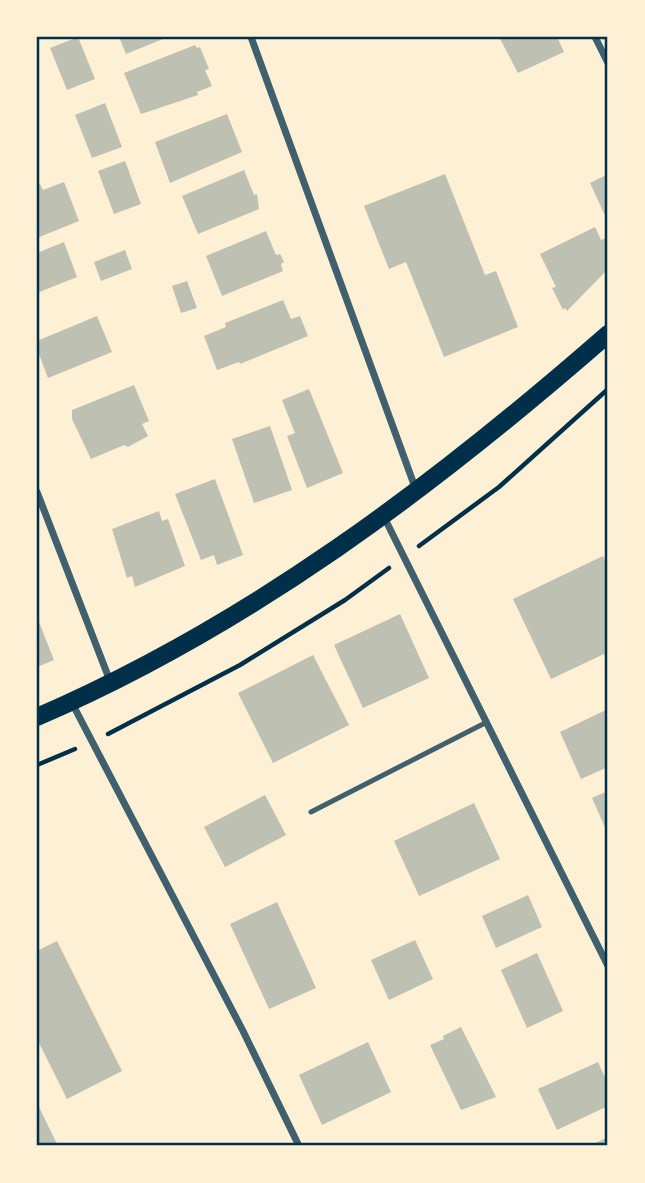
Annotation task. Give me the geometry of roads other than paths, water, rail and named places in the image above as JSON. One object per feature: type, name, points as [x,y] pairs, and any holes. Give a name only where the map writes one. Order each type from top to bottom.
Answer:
[{"type":"main road","points":[[37,717],[111,683],[230,618],[384,517],[550,385],[608,334]]},
{"type":"street","points":[[251,37],[417,492]]},
{"type":"street","points":[[595,37],[608,63]]},
{"type":"street","points":[[37,492],[111,683]]},
{"type":"street","points":[[384,517],[608,966]]},
{"type":"street","points":[[72,702],[243,1031],[299,1146]]},
{"type":"lane","points":[[311,812],[487,722]]}]
